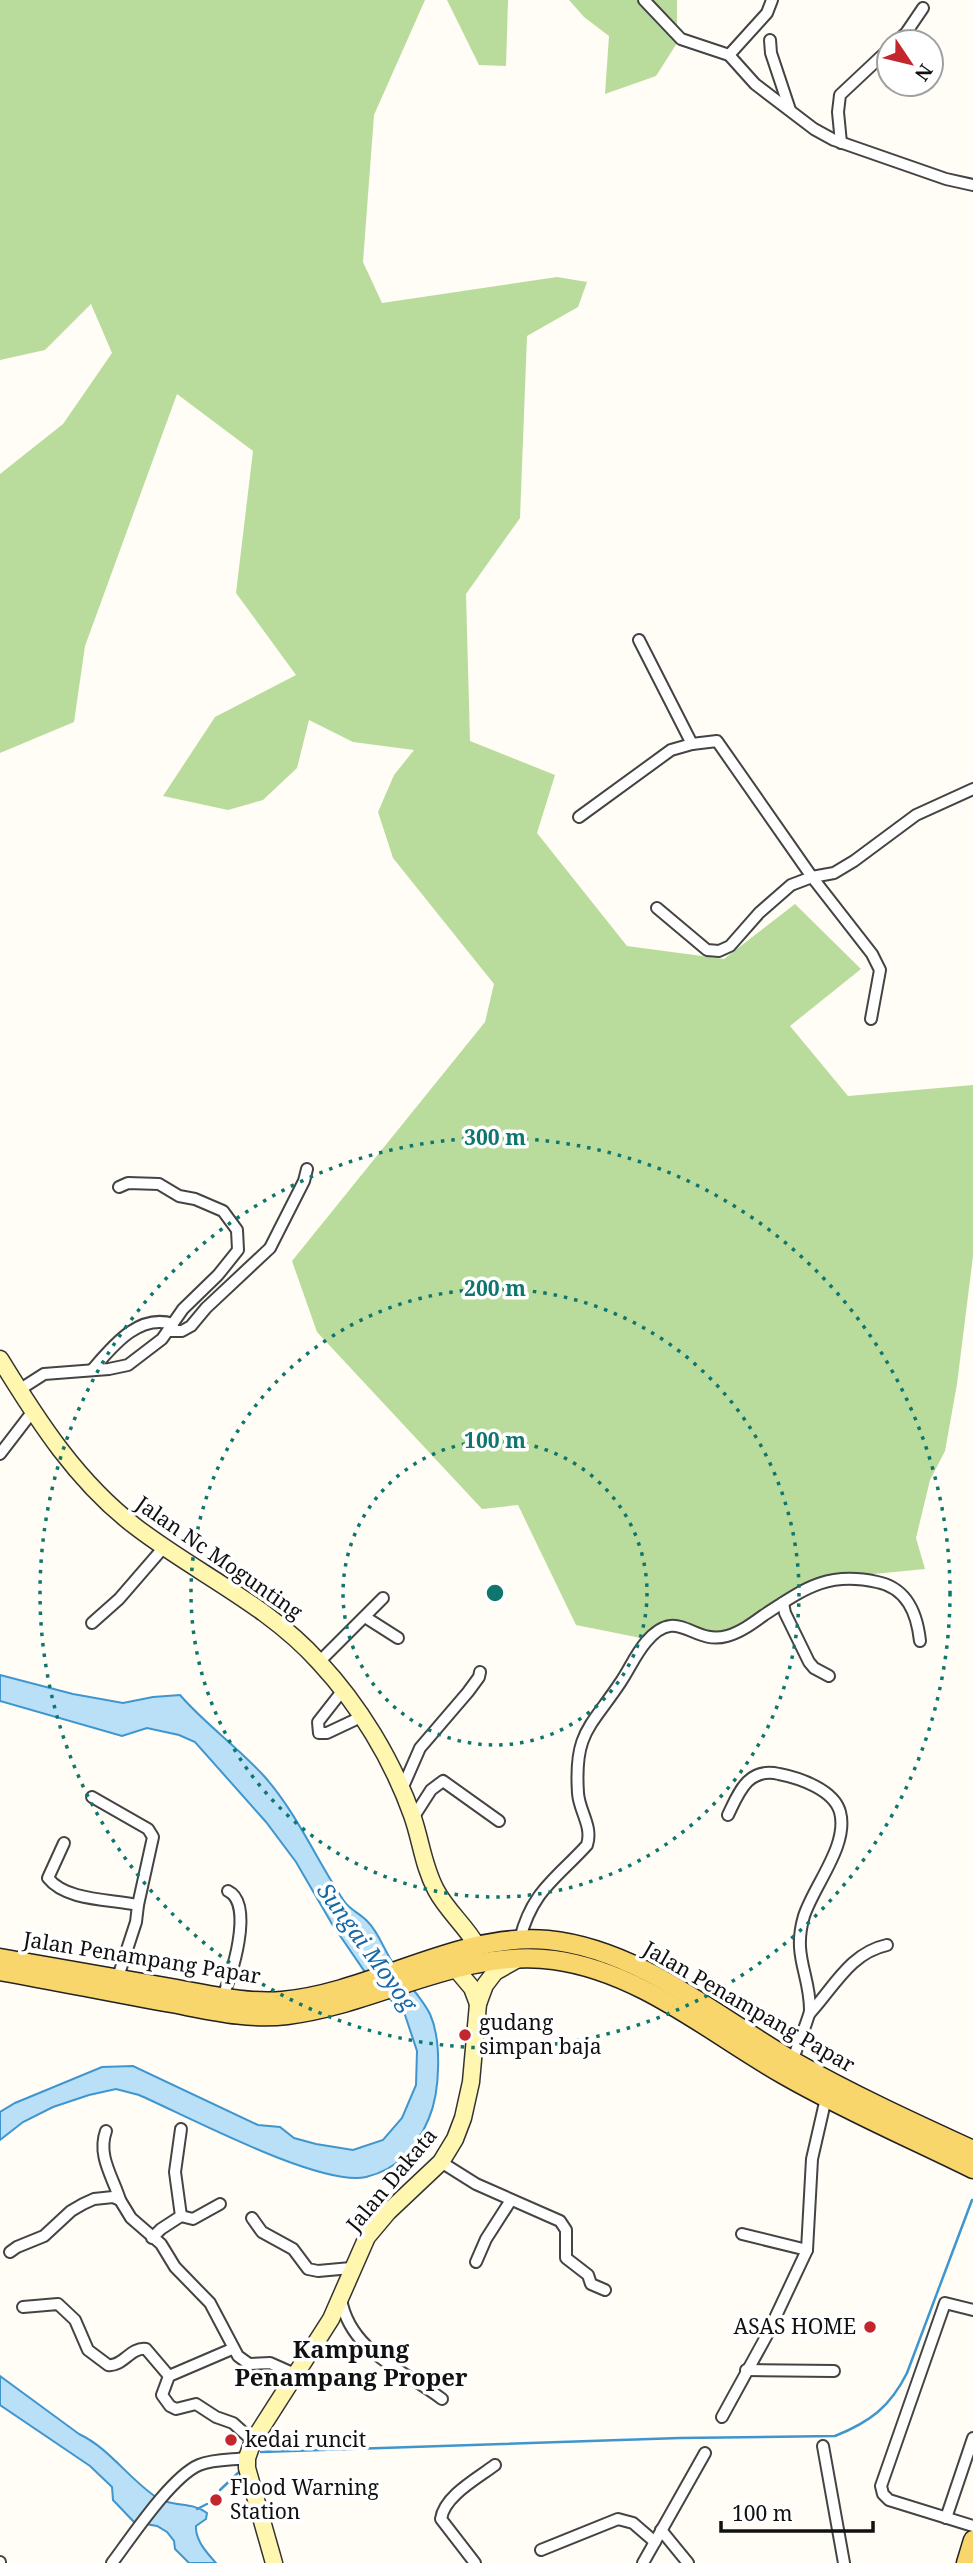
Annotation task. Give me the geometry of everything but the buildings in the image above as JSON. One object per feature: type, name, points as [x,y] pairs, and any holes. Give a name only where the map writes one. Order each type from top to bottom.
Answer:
[{"type":"main road","name":"Jalan Penampang Papar","points":[[0,1971],[253,2016],[300,2013],[477,1946],[520,1939],[549,1940],[581,1946],[622,1961],[673,1987],[793,2060],[881,2108],[973,2150]]},
{"type":"main road","name":"Jalan Penampang Papar","points":[[0,1958],[222,1998],[281,2001],[359,1991],[456,1969],[521,1958],[586,1966],[656,1996],[826,2098],[973,2169]]},
{"type":"main road","points":[[966,2563],[973,2540]]},
{"type":"street","points":[[644,0],[681,39],[729,55],[755,84],[814,129],[841,143],[946,179],[973,185]]},
{"type":"street","points":[[729,55],[767,13],[772,0]]},
{"type":"street","points":[[909,28],[923,8]]},
{"type":"street","points":[[770,40],[771,53],[790,110]]},
{"type":"street","points":[[841,143],[838,112],[840,96],[875,62]]},
{"type":"street","points":[[639,640],[692,744]]},
{"type":"street","points":[[579,817],[671,750],[717,741],[812,877],[872,954],[880,970],[871,1019]]},
{"type":"street","points":[[657,908],[707,950],[719,951],[730,946],[759,913],[791,886],[812,877],[834,873],[854,862],[916,815],[973,789]]},
{"type":"street","points":[[92,1370],[110,1349],[136,1328],[155,1321],[182,1331],[191,1326],[206,1308],[270,1248],[304,1181],[307,1168]]},
{"type":"street","points":[[19,1390],[44,1374],[128,1365],[162,1339],[183,1309],[218,1275],[238,1250],[237,1230],[223,1211],[195,1199],[179,1196],[159,1184],[128,1183],[119,1187]]},
{"type":"street","name":"Jalan Nc Mogunting","points":[[0,1359],[59,1450],[106,1502],[164,1547],[276,1621],[319,1662],[343,1690],[379,1744],[402,1789],[436,1890],[477,1946]]},
{"type":"street","points":[[0,1454],[33,1412]]},
{"type":"street","points":[[92,1623],[119,1599],[164,1547]]},
{"type":"street","points":[[520,1939],[526,1915],[542,1891],[587,1845],[587,1824],[578,1793],[580,1746],[587,1727],[612,1695],[647,1640],[657,1632],[672,1625],[680,1625],[705,1637],[727,1636],[746,1627],[803,1590],[831,1579],[852,1578],[886,1584],[897,1589],[910,1604],[920,1641]]},
{"type":"street","points":[[319,1662],[383,1598]]},
{"type":"street","points":[[783,1603],[785,1614],[809,1662],[829,1676]]},
{"type":"street","points":[[365,1616],[398,1638]]},
{"type":"street","points":[[402,1789],[420,1748],[468,1692],[480,1672]]},
{"type":"street","points":[[343,1690],[318,1722],[319,1733],[327,1733],[361,1717]]},
{"type":"street","points":[[727,1815],[745,1783],[753,1776],[772,1773],[813,1785],[836,1804],[840,1811],[838,1844],[812,1895],[800,1934],[799,1956],[810,2013]]},
{"type":"street","points":[[413,1818],[435,1785],[443,1781],[499,1821]]},
{"type":"street","points":[[92,1797],[148,1829],[153,1837],[136,1923],[117,1980]]},
{"type":"street","points":[[64,1843],[48,1878],[54,1886],[83,1896],[138,1905]]},
{"type":"street","points":[[222,1998],[231,1978],[239,1939],[238,1900],[228,1891]]},
{"type":"street","points":[[793,2060],[810,2013],[840,1975],[863,1953],[874,1947],[887,1945]]},
{"type":"street","name":"Jalan Dakata","points":[[274,2563],[253,2497],[247,2468],[247,2458],[253,2441],[331,2319],[351,2268],[373,2229],[441,2162],[455,2139],[471,2082],[478,2004],[485,1985],[495,1972],[521,1958]]},
{"type":"street","points":[[456,1969],[472,1988],[478,2004]]},
{"type":"street","points":[[722,2417],[767,2335],[807,2250],[812,2159],[826,2098]]},
{"type":"street","points":[[181,2129],[175,2172],[181,2216]]},
{"type":"street","points":[[106,2131],[102,2143],[105,2162],[131,2218],[161,2244],[175,2267],[210,2303],[224,2326],[232,2348],[242,2361],[249,2364],[271,2363],[297,2375]]},
{"type":"street","points":[[441,2162],[460,2176],[560,2221],[566,2230],[566,2258],[588,2275],[591,2284],[605,2290]]},
{"type":"street","points":[[10,2252],[44,2236],[71,2211],[94,2199],[110,2196],[121,2200]]},
{"type":"street","points":[[476,2262],[486,2239],[511,2200]]},
{"type":"street","points":[[152,2238],[181,2216],[193,2219],[220,2204]]},
{"type":"street","points":[[252,2218],[262,2232],[293,2249],[308,2269],[318,2271],[351,2268]]},
{"type":"street","points":[[742,2234],[807,2250]]},
{"type":"street","points":[[341,2299],[343,2312],[367,2349],[442,2399]]},
{"type":"street","points":[[973,2310],[944,2303],[881,2486],[883,2494],[889,2500],[973,2526]]},
{"type":"street","points":[[23,2307],[58,2304],[75,2319],[88,2350],[108,2365],[116,2365],[136,2350],[146,2349],[169,2376]]},
{"type":"street","points":[[232,2348],[169,2376],[162,2395],[170,2406],[177,2409],[196,2404],[216,2417],[233,2423],[253,2441]]},
{"type":"street","points":[[747,2370],[834,2371]]},
{"type":"street","points":[[946,2518],[973,2438]]},
{"type":"street","points":[[823,2445],[844,2563]]},
{"type":"street","points":[[643,2563],[705,2453]]},
{"type":"street","points":[[111,2563],[166,2494],[188,2472],[199,2465],[247,2458]]},
{"type":"street","points":[[475,2563],[441,2519],[442,2511],[445,2505],[495,2465]]},
{"type":"street","points":[[541,2550],[618,2519],[633,2523],[655,2542]]},
{"type":"street","points":[[661,2530],[688,2563]]},
{"type":"green space","points":[[0,0],[425,0],[374,115],[363,262],[382,303],[557,277],[587,282],[578,307],[527,336],[520,518],[466,594],[470,741],[555,775],[537,833],[627,946],[724,959],[795,904],[861,969],[790,1026],[848,1096],[973,1085],[973,1256],[957,1384],[945,1451],[930,1480],[916,1538],[925,1569],[822,1579],[738,1627],[712,1635],[672,1627],[651,1640],[576,1625],[518,1505],[482,1509],[317,1332],[292,1261],[485,1022],[494,984],[393,858],[378,812],[394,775],[414,750],[353,742],[309,720],[297,768],[263,800],[228,810],[163,796],[215,717],[296,675],[236,593],[253,451],[177,394],[85,646],[74,722],[0,753],[0,474],[63,424],[112,353],[91,304],[45,350],[0,360]]},
{"type":"green space","points":[[447,0],[508,0],[506,66],[479,65]]},
{"type":"green space","points":[[569,0],[677,0],[677,43],[656,76],[605,94],[609,36],[584,17]]},
{"type":"water","name":"Sungai Moyog","points":[[0,1675],[73,1694],[123,1703],[180,1695],[254,1765],[276,1790],[344,1901],[372,1926],[393,1963],[426,2007],[434,2025],[438,2066],[433,2107],[419,2138],[397,2162],[366,2177],[345,2177],[318,2171],[253,2148],[139,2095],[116,2089],[53,2107],[23,2122],[0,2140],[0,2112],[15,2103],[102,2067],[133,2066],[258,2125],[280,2127],[294,2138],[353,2150],[383,2140],[402,2118],[416,2085],[417,2051],[405,2015],[365,1972],[332,1924],[296,1862],[266,1822],[195,1742],[179,1735],[147,1728],[122,1736],[0,1701]]},
{"type":"water","points":[[0,2376],[100,2447],[156,2497],[195,2507],[207,2513],[206,2519],[196,2526],[196,2531],[202,2546],[216,2563],[189,2563],[175,2549],[174,2541],[167,2532],[157,2526],[134,2522],[113,2500],[112,2487],[90,2466],[0,2405]]},
{"type":"waterway","points":[[261,2452],[680,2438],[835,2436],[878,2412],[894,2395],[907,2373],[972,2200]]},
{"type":"waterway","points":[[220,2490],[239,2472]]},
{"type":"waterway","points":[[197,2509],[207,2504]]},
{"type":"place","name":"gudang simpan baja","points":[[465,2035]]},
{"type":"place","name":"ASAS HOME","points":[[870,2327]]},
{"type":"place","name":"kedai runcit","points":[[231,2440]]},
{"type":"place","name":"Flood Warning Station","points":[[216,2500]]},
{"type":"district","name":"Kampung Penampang Proper","points":[[351,2364]]}]
